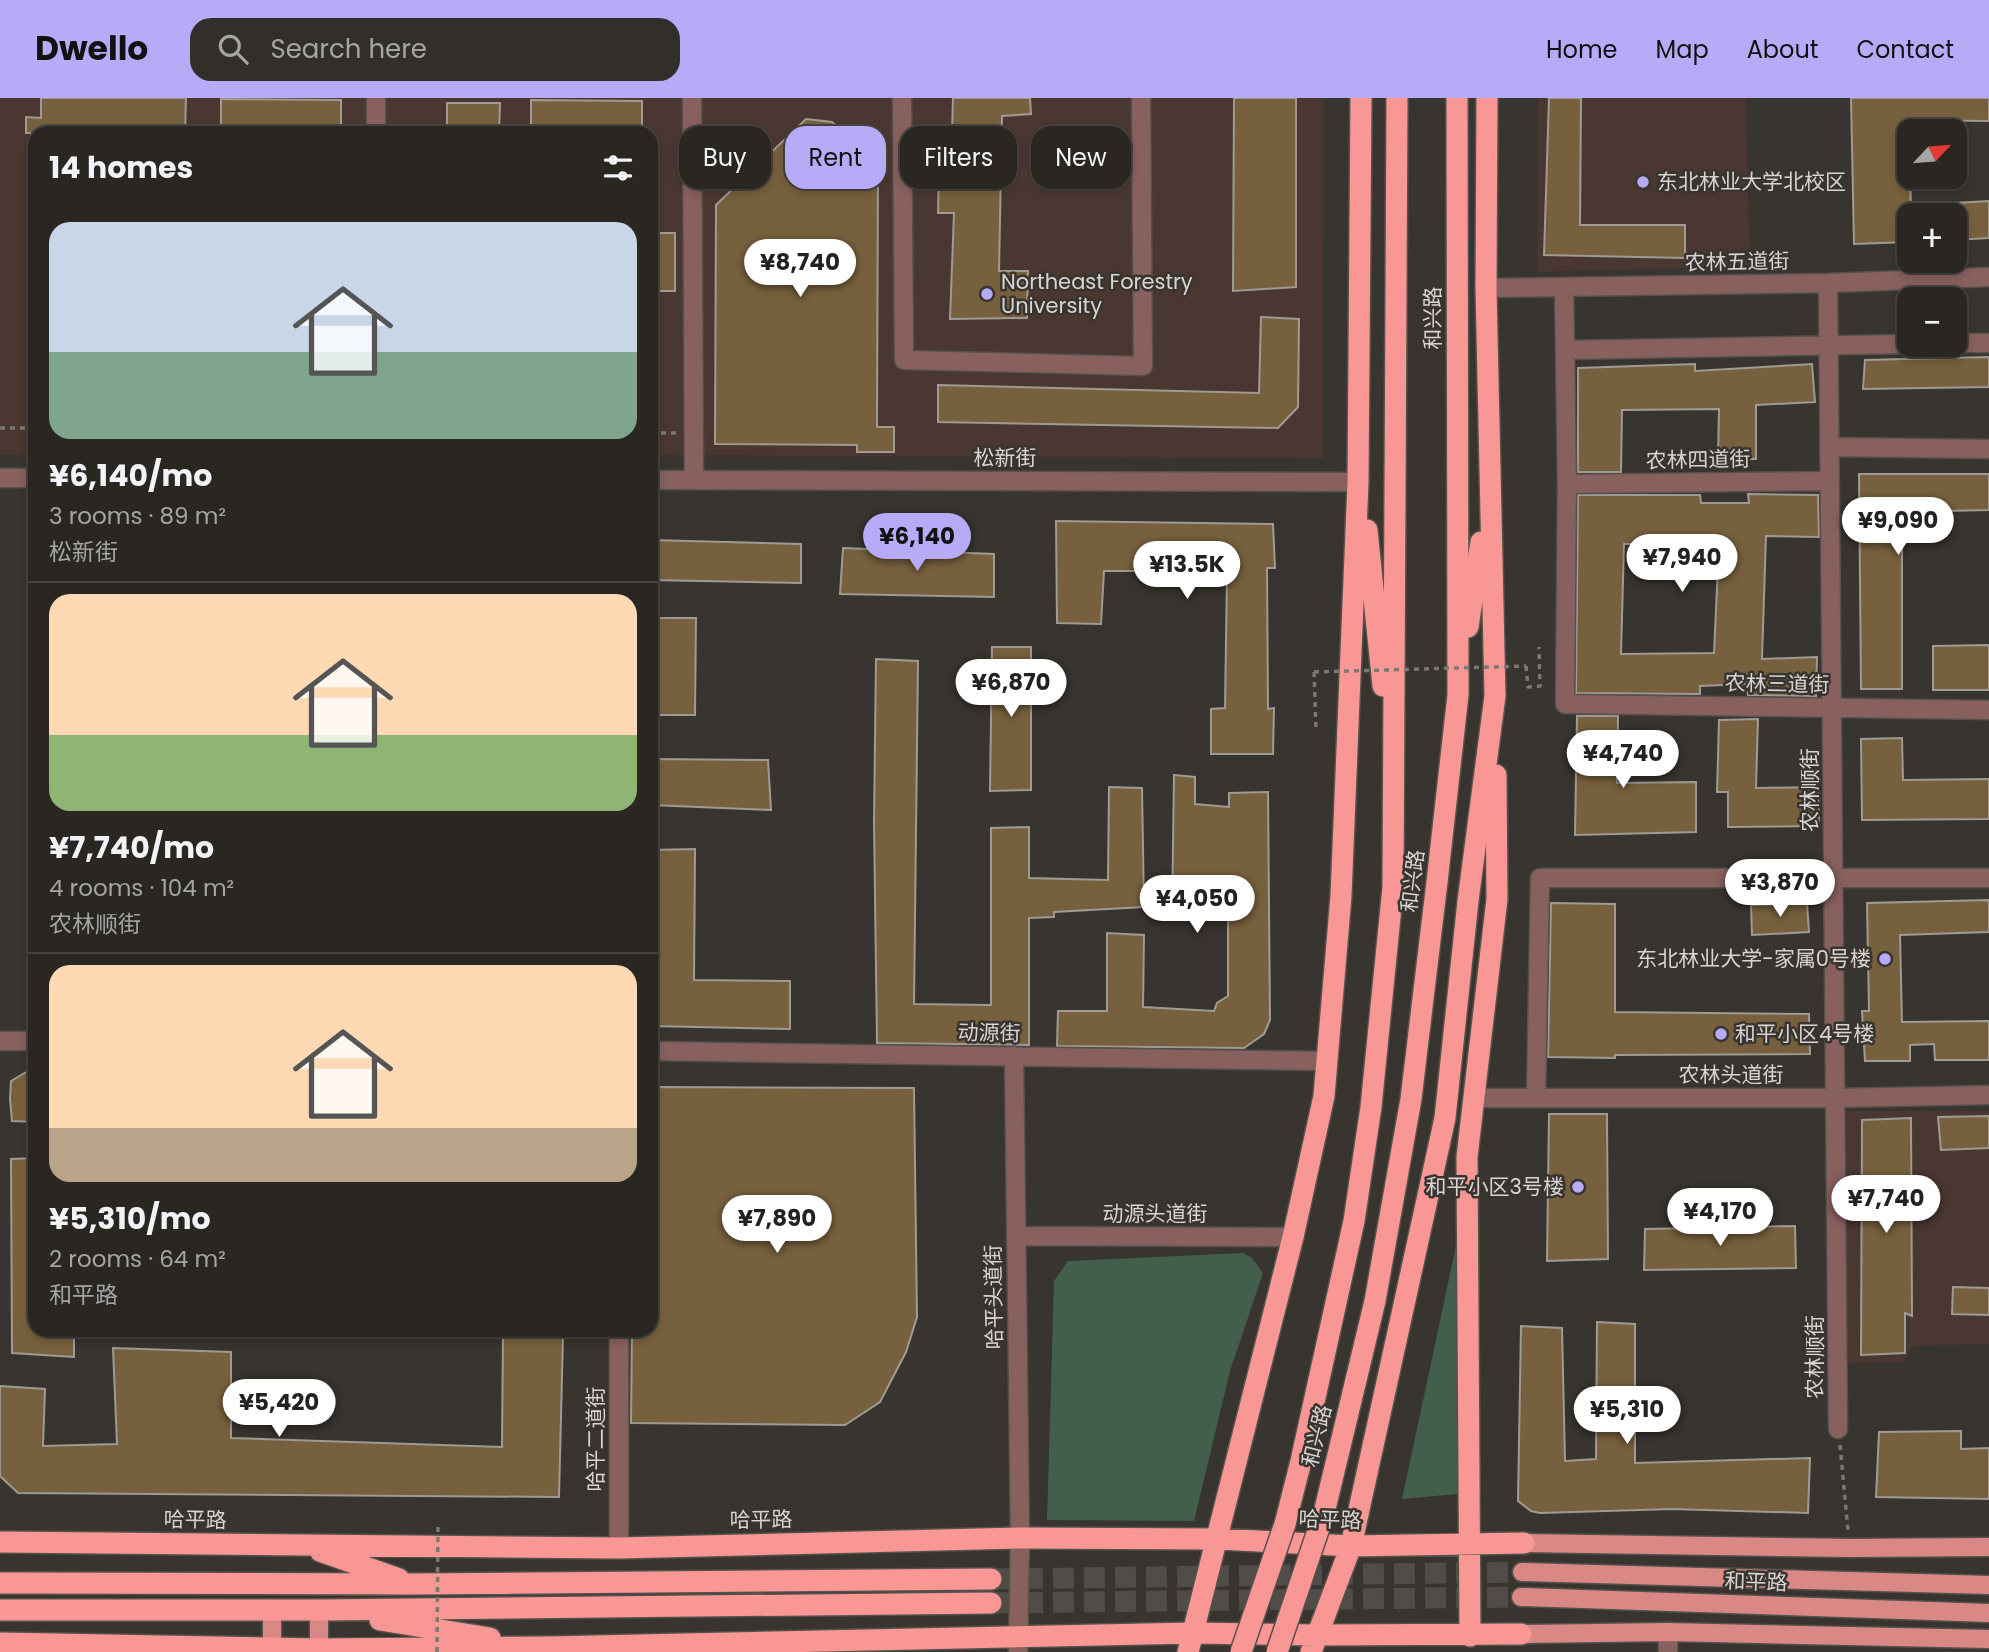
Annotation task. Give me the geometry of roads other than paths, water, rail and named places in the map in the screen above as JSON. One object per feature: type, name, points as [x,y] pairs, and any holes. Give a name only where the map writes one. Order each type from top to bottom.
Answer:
[{"type":"highway","points":[[1190,1643],[1293,1237],[1324,1096],[1341,896],[1358,482],[1361,98]]},
{"type":"highway","points":[[1241,1652],[1284,1524],[1301,1461],[1354,1221],[1371,1107],[1393,887],[1397,98]]},
{"type":"highway","name":"和兴路","points":[[1277,1652],[1324,1513],[1375,1301],[1411,1099],[1437,882],[1458,695],[1457,98]]},
{"type":"highway","points":[[1469,1644],[1467,1157],[1497,899],[1486,288],[1487,98]]},
{"type":"highway","points":[[1359,451],[1394,796]]},
{"type":"highway","points":[[1458,695],[1490,486]]},
{"type":"highway","points":[[1314,1644],[1351,1546],[1445,1118],[1468,901],[1495,696]]},
{"type":"highway","name":"哈平路","points":[[0,1542],[619,1548],[1020,1538],[1218,1539],[1351,1546],[1524,1543]]},
{"type":"highway","points":[[303,1545],[414,1584]]},
{"type":"highway","points":[[0,1583],[414,1584],[991,1579]]},
{"type":"highway","points":[[0,1610],[319,1610],[991,1603]]},
{"type":"highway","points":[[319,1610],[549,1647]]},
{"type":"highway","points":[[0,1643],[318,1651],[1018,1644],[1469,1644],[1521,1634]]},
{"type":"main road","points":[[1524,1543],[1850,1548],[1989,1547]]},
{"type":"main road","name":"和平路","points":[[1522,1572],[1989,1584]]},
{"type":"main road","name":"和平路","points":[[1521,1597],[1989,1612]]},
{"type":"main road","points":[[272,1610],[272,1650]]},
{"type":"main road","points":[[318,1651],[319,1610]]},
{"type":"main road","points":[[1521,1634],[1668,1632],[1989,1639]]},
{"type":"street","points":[[376,98],[376,126]]},
{"type":"street","points":[[692,98],[694,480]]},
{"type":"street","points":[[902,98],[904,360],[1143,366],[1141,98]]},
{"type":"street","name":"农林五道街","points":[[1486,288],[1829,283],[1989,277]]},
{"type":"street","name":"农林顺街","points":[[1829,283],[1838,1429]]},
{"type":"street","points":[[1564,287],[1567,484]]},
{"type":"street","points":[[1967,343],[1989,343]]},
{"type":"street","points":[[1565,350],[1897,344]]},
{"type":"street","points":[[1830,447],[1989,449]]},
{"type":"street","points":[[0,478],[28,478]]},
{"type":"street","name":"松新街","points":[[658,480],[1358,482]]},
{"type":"street","name":"农林四道街","points":[[1567,484],[1830,481]]},
{"type":"street","name":"农林三道街","points":[[1567,484],[1565,704],[1989,710]]},
{"type":"street","points":[[1536,1098],[1540,878],[1989,878]]},
{"type":"street","points":[[0,1041],[28,1041]]},
{"type":"street","name":"动源街","points":[[658,1051],[1327,1061]]},
{"type":"street","name":"哈平头道街","points":[[1014,1056],[1020,1538],[1018,1644]]},
{"type":"street","name":"农林头道街","points":[[1474,1098],[1836,1098],[1989,1095]]},
{"type":"street","name":"动源头道街","points":[[1016,1236],[1293,1237]]},
{"type":"street","name":"哈平二道街","points":[[619,1337],[619,1548]]},
{"type":"street","points":[[1668,1632],[1668,1652]]},
{"type":"tunnel","points":[[991,1579],[1522,1572]]},
{"type":"tunnel","points":[[991,1603],[1521,1597]]},
{"type":"place","name":"东北林业大学北校区","points":[[1643,182]]},
{"type":"place","name":"Northeast Forestry University","points":[[987,294]]},
{"type":"place","name":"东北林业大学-家属0号楼","points":[[1885,959]]},
{"type":"place","name":"和平小区4号楼","points":[[1721,1034]]},
{"type":"place","name":"和平小区3号楼","points":[[1578,1187]]}]
